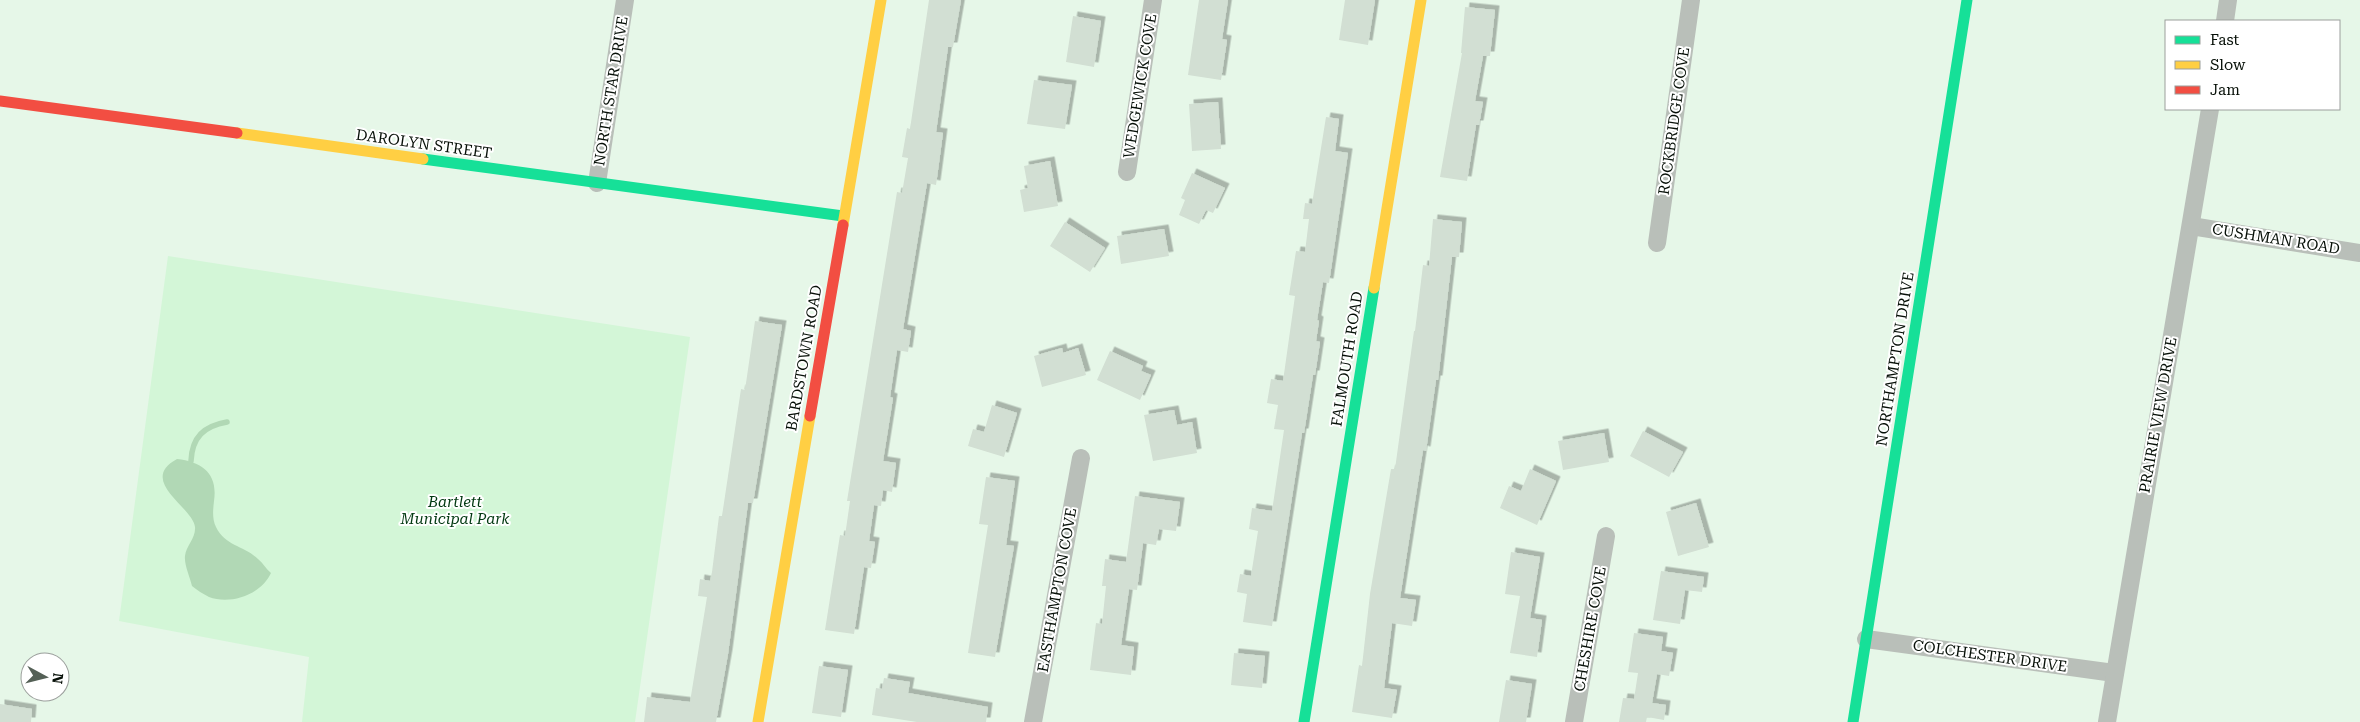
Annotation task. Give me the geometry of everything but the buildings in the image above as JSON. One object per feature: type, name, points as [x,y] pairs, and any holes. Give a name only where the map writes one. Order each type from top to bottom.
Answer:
[{"type":"street","name":"NORTH STAR DRIVE","points":[[597,183],[625,0]]},
{"type":"street","name":"BARDSTOWN ROAD","points":[[758,722],[881,0]]},
{"type":"street","name":"WEDGEWICK COVE","points":[[1127,172],[1153,0]]},
{"type":"street","name":"FALMOUTH ROAD","points":[[1304,722],[1421,0]]},
{"type":"street","name":"ROCKBRIDGE COVE","points":[[1657,243],[1691,0]]},
{"type":"street","name":"NORTHAMPTON DRIVE","points":[[1853,722],[1967,0]]},
{"type":"street","points":[[2225,20],[2228,0]]},
{"type":"street","name":"DAROLYN STREET","points":[[0,101],[843,216]]},
{"type":"street","name":"PRAIRIE VIEW DRIVE","points":[[2107,722],[2210,110]]},
{"type":"street","name":"CUSHMAN ROAD","points":[[2191,226],[2360,253]]},
{"type":"street","name":"EASTHAMPTON COVE","points":[[1033,722],[1081,458]]},
{"type":"street","name":"CHESHIRE COVE","points":[[1574,722],[1606,536]]},
{"type":"street","name":"COLCHESTER DRIVE","points":[[1866,639],[2114,673]]},
{"type":"green space","name":"Bartlett Municipal Park","points":[[168,256],[690,337],[635,722],[302,722],[309,657],[119,621]]},
{"type":"shaded area","points":[[177,459],[194,463],[207,471],[214,483],[213,518],[220,533],[230,542],[253,555],[271,573],[266,581],[253,592],[235,599],[226,600],[209,597],[192,586],[186,567],[185,556],[194,535],[195,527],[186,511],[170,494],[163,476],[166,467]]},
{"type":"waterway","points":[[191,461],[194,445],[201,434],[212,426],[227,422]]},
{"type":"traffic: fast","points":[[1853,722],[1967,0]]},
{"type":"traffic: fast","points":[[423,159],[843,216]]},
{"type":"traffic: fast","points":[[1304,722],[1374,288]]},
{"type":"traffic: slow","points":[[843,225],[881,0]]},
{"type":"traffic: slow","points":[[1374,288],[1421,0]]},
{"type":"traffic: slow","points":[[237,133],[423,159]]},
{"type":"traffic: slow","points":[[758,722],[810,416]]},
{"type":"traffic: jam","points":[[0,101],[237,133]]},
{"type":"traffic: jam","points":[[810,416],[843,225]]}]
